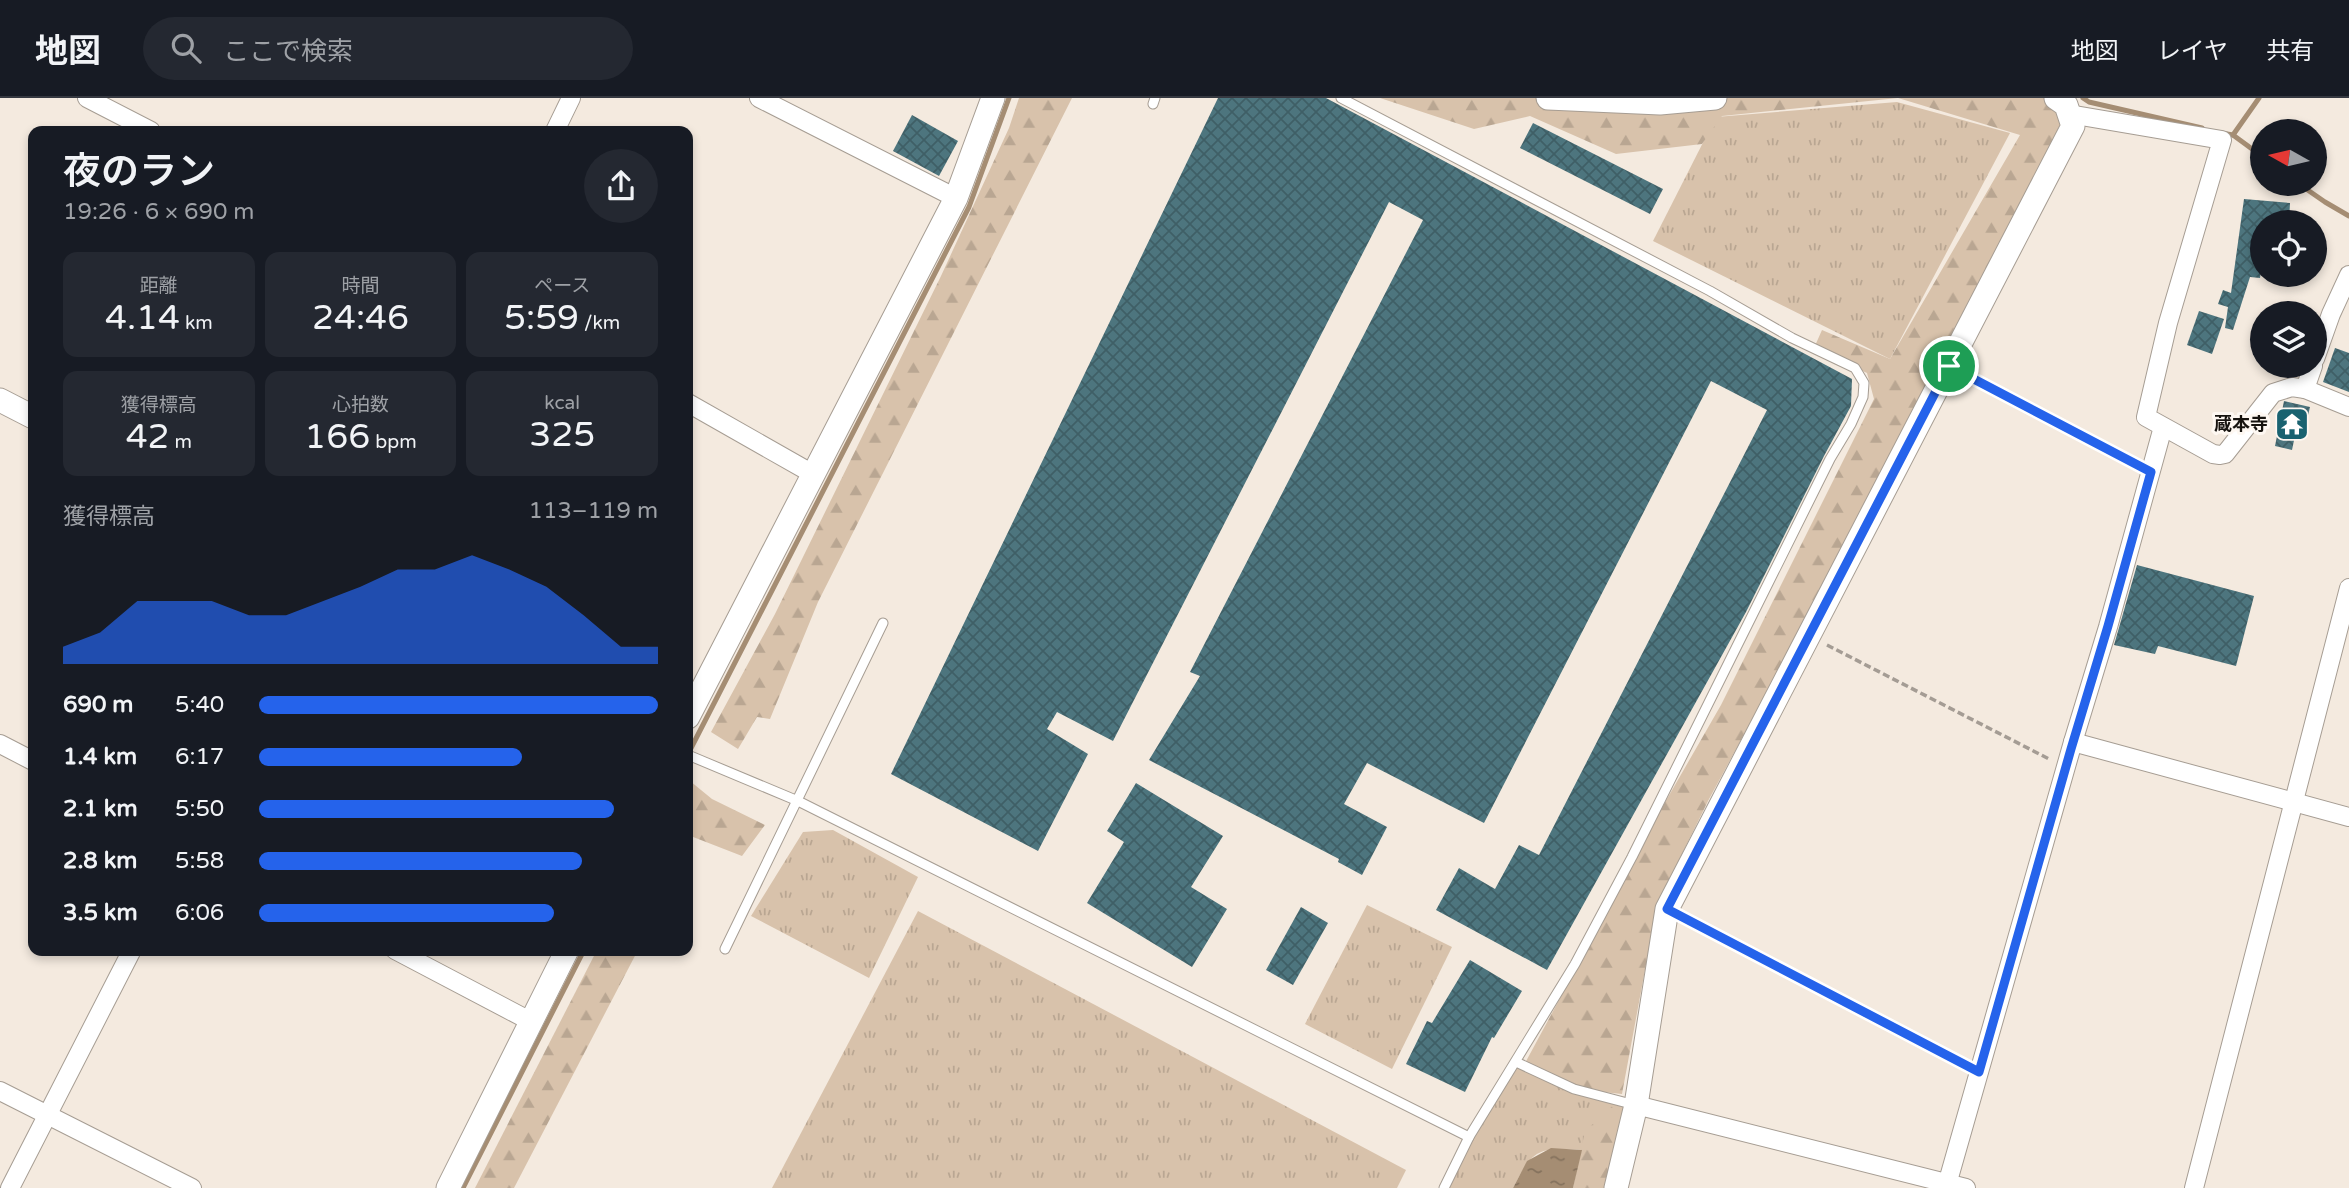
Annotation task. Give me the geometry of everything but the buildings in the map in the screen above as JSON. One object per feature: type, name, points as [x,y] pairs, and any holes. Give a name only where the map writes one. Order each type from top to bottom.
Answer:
[{"type":"street","points":[[87,98],[141,126]]},
{"type":"street","points":[[558,126],[572,98]]},
{"type":"street","points":[[759,98],[956,198]]},
{"type":"street","points":[[693,707],[956,198],[993,98]]},
{"type":"street","points":[[1548,98],[1660,103],[1715,98]]},
{"type":"street","points":[[1616,1188],[1636,1105],[1667,909],[2073,125],[2063,106]]},
{"type":"street","points":[[2063,106],[2222,141],[2168,323],[2146,417],[2220,455],[2225,454],[2273,393],[2292,387],[2305,389],[2349,407]]},
{"type":"street","points":[[2327,325],[2349,275]]},
{"type":"street","points":[[2305,389],[2309,378]]},
{"type":"street","points":[[0,400],[28,414]]},
{"type":"street","points":[[693,406],[813,474]]},
{"type":"street","points":[[1946,1186],[2163,427]]},
{"type":"street","points":[[2194,1188],[2349,588]]},
{"type":"street","points":[[2073,742],[2349,817]]},
{"type":"street","points":[[0,744],[28,758]]},
{"type":"street","points":[[10,1188],[128,956]]},
{"type":"street","points":[[406,956],[530,1021]]},
{"type":"street","points":[[449,1188],[564,956]]},
{"type":"street","points":[[0,1091],[192,1188]]},
{"type":"street","points":[[1636,1105],[1946,1186],[1966,1188]]},
{"type":"lane","points":[[1340,98],[1710,291],[1792,338],[1855,368],[1864,383],[1863,397],[1851,424],[1830,459],[1632,857],[1575,964],[1469,1137],[1444,1188]]},
{"type":"lane","points":[[725,949],[883,623]]},
{"type":"lane","points":[[693,757],[798,801],[1469,1137]]},
{"type":"lane","points":[[1516,1062],[1574,1089],[1636,1105]]},
{"type":"path","points":[[1949,366],[2151,472]]},
{"type":"path","points":[[1810,636],[2066,767]]},
{"type":"path","points":[[1667,909],[1979,1072]]},
{"type":"green space","points":[[1019,98],[1072,98],[818,602],[770,719],[757,717],[738,749],[711,732],[775,614],[941,276],[1009,128]]},
{"type":"green space","points":[[1380,98],[1898,98],[1722,116],[1702,144],[1616,154],[1530,116],[1474,129]]},
{"type":"green space","points":[[1898,98],[2049,98],[2068,109],[1869,503],[1708,801],[1657,905],[1622,1094],[1574,1089],[1524,1065],[1579,963],[1606,905],[1721,705],[1874,399],[1867,373],[1814,348],[1822,330],[1890,359],[2020,135]]},
{"type":"green space","points":[[1897,102],[2010,133],[1890,359],[1653,241],[1716,117]]},
{"type":"green space","points":[[693,783],[712,799],[765,825],[742,856],[693,837]]},
{"type":"green space","points":[[833,830],[918,877],[869,978],[751,916],[803,832]]},
{"type":"green space","points":[[1367,905],[1452,947],[1392,1069],[1305,1024]]},
{"type":"green space","points":[[918,911],[1406,1170],[1397,1188],[772,1188]]},
{"type":"green space","points":[[594,956],[635,956],[514,1188],[475,1188]]},
{"type":"green space","points":[[1516,1062],[1558,1087],[1618,1101],[1582,1150],[1555,1149],[1538,1153],[1526,1165],[1513,1188],[1445,1188]]},
{"type":"green space","points":[[1618,1101],[1628,1108],[1609,1188],[1573,1188],[1585,1131]]},
{"type":"water","points":[[1551,1148],[1582,1150],[1573,1188],[1513,1188],[1527,1161]]},
{"type":"waterway","points":[[693,744],[969,207],[1009,98]]},
{"type":"waterway","points":[[2083,98],[2089,102],[2202,128]]},
{"type":"waterway","points":[[2233,135],[2259,98]]},
{"type":"waterway","points":[[2221,133],[2233,135],[2250,147]]},
{"type":"waterway","points":[[2316,196],[2349,216]]},
{"type":"waterway","points":[[463,1188],[581,956]]},
{"type":"place","name":"蔵本寺","points":[[2292,424]]},
{"type":"route","points":[[1949,366],[2151,472],[1979,1072],[1667,909],[1949,366]]}]
